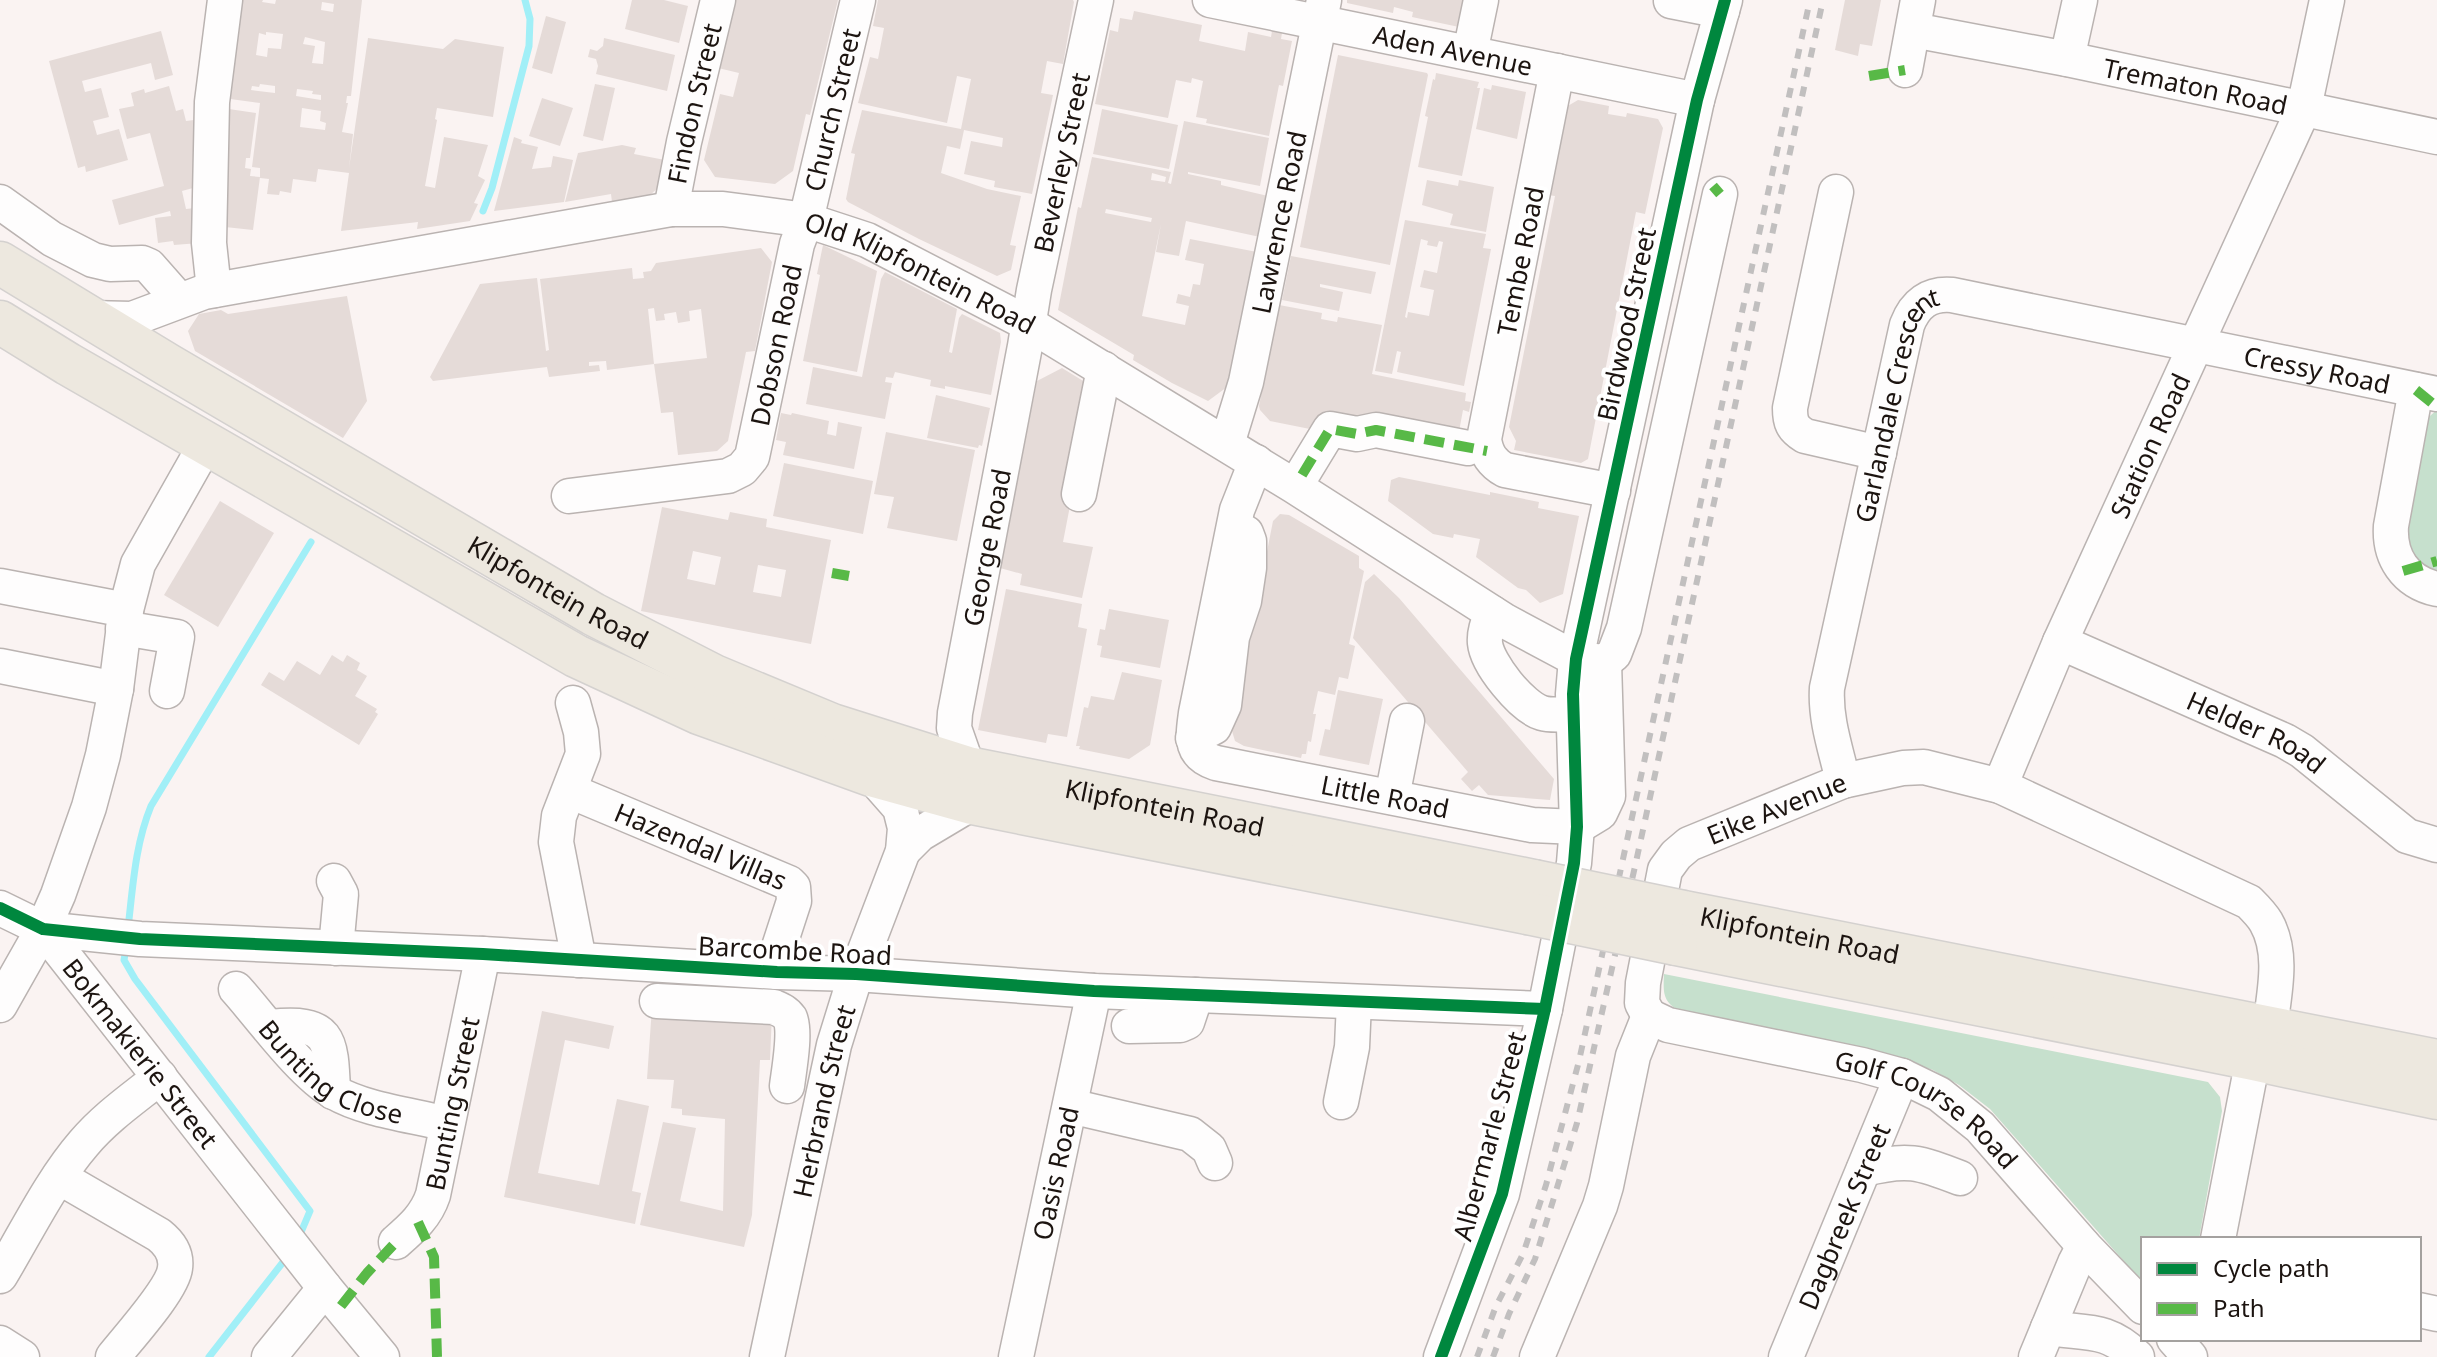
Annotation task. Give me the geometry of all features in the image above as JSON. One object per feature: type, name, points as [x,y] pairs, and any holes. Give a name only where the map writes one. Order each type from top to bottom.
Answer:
[{"type":"main road","name":"Klipfontein Road","points":[[0,263],[593,614],[714,676],[970,785]]},
{"type":"main road","name":"Klipfontein Road","points":[[0,322],[576,656],[699,713],[871,775],[970,785],[2262,1043],[2437,1061]]},
{"type":"main road","points":[[0,344],[68,364]]},
{"type":"main road","name":"Klipfontein Road","points":[[2262,1043],[2437,1098]]},
{"type":"street","points":[[214,290],[209,243],[212,102],[225,0]]},
{"type":"street","name":"Findon Street","points":[[671,209],[718,0]]},
{"type":"street","name":"Church Street","points":[[806,220],[858,0]]},
{"type":"street","name":"Beverley Street","points":[[1029,324],[1096,0]]},
{"type":"street","name":"Aden Avenue","points":[[1210,0],[1322,11],[1470,53],[1697,100]]},
{"type":"street","points":[[1470,53],[1481,0]]},
{"type":"street","points":[[2067,59],[2080,0]]},
{"type":"street","name":"Station Road","points":[[2000,786],[2060,642],[2304,108],[2327,0]]},
{"type":"street","points":[[1671,1],[1724,6]]},
{"type":"street","name":"Birdwood Street","points":[[1590,660],[1613,491],[1697,100],[1724,6]]},
{"type":"street","name":"Lawrence Road","points":[[1227,444],[1246,382],[1322,11]]},
{"type":"street","points":[[1905,70],[1916,15]]},
{"type":"street","name":"Trematon Road","points":[[1916,15],[1955,38],[2437,137]]},
{"type":"street","name":"Tembe Road","points":[[1477,450],[1484,439],[1557,71]]},
{"type":"street","points":[[1836,192],[1790,420],[1794,429],[1805,436],[1879,453]]},
{"type":"street","points":[[1590,660],[1614,654],[1624,628],[1720,194]]},
{"type":"street","points":[[0,202],[52,239],[93,260],[149,266],[179,300],[169,338],[168,365]]},
{"type":"street","name":"Old Klipfontein Road","points":[[89,318],[132,319],[214,290],[671,209],[723,209],[806,220],[867,240],[1029,324],[1256,462],[1492,613],[1590,660]]},
{"type":"street","name":"Dobson Road","points":[[569,496],[728,476],[748,464],[755,451],[797,244],[806,220]]},
{"type":"street","points":[[1669,227],[1710,237]]},
{"type":"street","name":"Garlandale Crescent","points":[[1843,781],[1826,707],[1827,688],[1907,325],[1917,306],[1934,296],[1952,295],[2197,344]]},
{"type":"street","name":"George Road","points":[[970,785],[954,728],[963,600],[1029,324]]},
{"type":"street","name":"Cressy Road","points":[[2197,344],[2427,392]]},
{"type":"street","points":[[1079,494],[1104,369]]},
{"type":"street","points":[[2427,392],[2391,526],[2390,541],[2393,556],[2403,571],[2437,589]]},
{"type":"street","points":[[1302,475],[1330,429],[1357,434],[1376,430],[1477,450],[1505,470],[1613,491]]},
{"type":"street","points":[[1626,430],[1666,437]]},
{"type":"street","points":[[0,1005],[43,929],[89,807],[103,755],[116,689],[124,619],[138,564],[207,442]]},
{"type":"street","name":"Little Road","points":[[1256,462],[1237,510],[1222,636],[1195,745],[1207,760],[1532,825],[1577,827]]},
{"type":"street","points":[[0,586],[124,619],[177,637],[167,691]]},
{"type":"street","points":[[1492,613],[1484,639],[1486,650],[1510,688],[1542,713],[1573,714]]},
{"type":"street","name":"Helder Road","points":[[2060,642],[2285,741],[2302,751],[2407,836],[2437,845]]},
{"type":"street","points":[[1590,660],[1608,796],[1600,813],[1577,827],[1573,714],[1590,660]]},
{"type":"street","points":[[0,666],[116,689]]},
{"type":"street","points":[[573,703],[584,745],[583,754],[559,816],[556,842],[579,960]]},
{"type":"street","points":[[1392,797],[1407,721]]},
{"type":"street","name":"Eike Avenue","points":[[1537,1357],[1606,1186],[1633,1056],[1649,1016],[1642,1003],[1643,983],[1665,870],[1689,844],[1712,833],[1843,781],[1903,768],[1924,767],[2000,786],[2249,902],[2266,922],[2274,944],[2277,973],[2218,1237]]},
{"type":"street","name":"Herbrand Street","points":[[767,1357],[827,1079],[856,974],[903,851],[905,828],[900,808],[871,775]]},
{"type":"street","name":"Herbrand Street","points":[[903,851],[970,785]]},
{"type":"street","name":"Hazendal Villas","points":[[570,791],[789,883],[794,896],[779,947],[777,972]]},
{"type":"street","name":"Albermarle Street","points":[[1441,1357],[1502,1194],[1545,1009],[1574,863],[1577,827]]},
{"type":"street","points":[[334,881],[341,894],[336,948]]},
{"type":"street","points":[[0,908],[43,929]]},
{"type":"street","name":"Barcombe Road","points":[[43,929],[123,938],[856,974],[1094,991],[1545,1009]]},
{"type":"street","name":"Bokmakierie Street","points":[[43,929],[382,1357]]},
{"type":"street","name":"Bunting Street","points":[[396,1242],[429,1207],[483,954]]},
{"type":"street","name":"Bunting Close","points":[[236,989],[302,1065],[333,1092],[366,1105],[447,1124]]},
{"type":"street","name":"Oasis Road","points":[[1016,1357],[1094,991]]},
{"type":"street","points":[[1129,1026],[1180,1025],[1187,1022],[1196,995]]},
{"type":"street","points":[[657,1001],[774,1007],[783,1011],[792,1027],[788,1080],[827,1079]]},
{"type":"street","points":[[1341,1102],[1352,1047],[1354,1002]]},
{"type":"street","name":"Golf Course Road","points":[[1649,1016],[1668,1025],[1837,1059],[1902,1076],[1939,1094],[1980,1127],[2084,1246],[2141,1305]]},
{"type":"street","name":"Dagbreek Street","points":[[1786,1357],[1902,1076]]},
{"type":"street","points":[[0,1276],[59,1177],[82,1145],[101,1125],[160,1077]]},
{"type":"street","points":[[1070,1106],[1190,1134],[1209,1149],[1215,1163]]},
{"type":"street","points":[[1864,1169],[1908,1162],[1960,1178]]},
{"type":"street","points":[[59,1177],[159,1235],[169,1243],[174,1257],[173,1276],[165,1290],[113,1357]]},
{"type":"street","points":[[2042,1342],[2084,1246]]},
{"type":"street","points":[[269,1357],[325,1288]]},
{"type":"street","points":[[2042,1342],[2098,1333],[2116,1341],[2137,1357]]},
{"type":"street","points":[[0,1343],[22,1357]]},
{"type":"green space","points":[[2437,410],[2437,577],[2420,567],[2404,542],[2424,421]]},
{"type":"green space","points":[[1664,974],[2208,1082],[2220,1097],[2222,1111],[2199,1237],[2141,1237],[2141,1281],[1990,1109],[1959,1085],[1933,1070],[1893,1057],[1681,1012],[1665,997]]},
{"type":"building","points":[[232,0],[263,0],[275,4],[276,0],[362,0],[351,96],[347,96],[342,132],[353,134],[349,168],[368,38],[443,49],[455,39],[504,47],[493,117],[437,108],[425,186],[435,188],[444,137],[488,145],[478,176],[485,180],[474,203],[478,204],[470,221],[417,229],[418,222],[341,231],[349,173],[318,169],[316,182],[293,179],[291,193],[280,191],[279,195],[267,194],[269,179],[260,178],[260,168],[252,167],[260,103],[223,98]],"holes":[[[322,2],[334,4],[333,12],[321,10]],[[259,33],[283,34],[281,49],[268,48],[267,57],[256,55]],[[305,37],[325,42],[323,64],[312,63],[315,46],[303,44]],[[260,84],[275,86],[275,93],[251,90],[252,86],[259,87]],[[297,89],[313,91],[312,94],[321,95],[321,100],[296,96]],[[302,108],[321,111],[320,121],[326,123],[325,130],[300,127]]]},
{"type":"building","points":[[632,0],[664,0],[688,6],[679,43],[625,29]]},
{"type":"building","points":[[730,0],[838,0],[793,171],[775,184],[715,177],[704,160],[720,94],[733,97],[739,73],[714,67]]},
{"type":"building","points":[[878,0],[1074,2],[1063,64],[1047,61],[1041,93],[1053,95],[1032,194],[994,187],[995,181],[964,174],[971,141],[1002,147],[1003,138],[964,130],[960,149],[947,146],[941,173],[987,189],[1021,196],[1010,245],[1016,246],[1011,270],[997,276],[919,239],[846,199],[855,154],[851,153],[862,110],[961,129],[971,79],[957,76],[947,123],[858,103],[870,57],[878,59],[884,28],[873,26]]},
{"type":"building","points":[[1347,0],[1465,0],[1459,27],[1412,17],[1413,12],[1394,7],[1393,13],[1347,3]]},
{"type":"building","points":[[1845,0],[1881,0],[1872,46],[1860,44],[1858,56],[1835,50]]},
{"type":"building","points":[[1134,11],[1202,25],[1199,41],[1245,51],[1248,32],[1271,37],[1272,31],[1282,33],[1281,39],[1292,41],[1269,136],[1206,123],[1207,119],[1196,117],[1203,81],[1192,78],[1191,83],[1176,80],[1168,118],[1095,104],[1110,30],[1118,32],[1120,18],[1132,20]]},
{"type":"building","points":[[546,16],[566,22],[552,74],[532,68]]},
{"type":"building","points":[[161,31],[173,75],[155,80],[151,63],[82,81],[85,92],[101,88],[109,117],[93,121],[97,135],[119,129],[128,160],[86,172],[85,166],[78,168],[49,61]]},
{"type":"building","points":[[604,38],[675,55],[667,91],[596,74],[596,59],[588,57],[590,49],[597,51],[603,46]]},
{"type":"building","points":[[1338,55],[1428,75],[1390,265],[1300,247]]},
{"type":"building","points":[[1436,73],[1479,82],[1462,176],[1418,167],[1428,117],[1425,116]]},
{"type":"building","points":[[595,84],[615,88],[603,141],[583,136]]},
{"type":"building","points":[[1492,85],[1526,92],[1517,139],[1476,129],[1484,88],[1491,90]]},
{"type":"building","points":[[169,86],[176,111],[183,109],[186,121],[194,120],[205,158],[204,185],[182,191],[186,209],[195,208],[199,243],[158,243],[155,218],[171,216],[170,211],[119,225],[112,200],[164,186],[150,133],[127,139],[119,109],[134,106],[131,93],[144,89],[145,93]]},
{"type":"building","points":[[542,98],[573,108],[560,146],[529,136]]},
{"type":"building","points":[[1578,100],[1609,106],[1608,114],[1626,117],[1627,113],[1658,119],[1663,128],[1645,214],[1636,212],[1588,459],[1581,463],[1514,450],[1516,441],[1509,427],[1555,196],[1548,195],[1566,107]]},
{"type":"building","points":[[222,108],[256,113],[250,158],[246,158],[245,168],[251,169],[250,176],[260,177],[253,230],[225,227]]},
{"type":"building","points":[[1102,109],[1178,125],[1169,169],[1093,154]]},
{"type":"building","points":[[1184,121],[1269,138],[1260,186],[1188,172],[1221,181],[1221,185],[1268,196],[1260,237],[1186,221],[1179,256],[1156,252],[1161,224],[1142,316],[1185,325],[1189,306],[1176,303],[1178,294],[1190,297],[1193,284],[1200,285],[1204,264],[1185,260],[1190,239],[1257,252],[1227,387],[1208,401],[1133,360],[1134,355],[1058,310],[1078,207],[1081,208],[1092,157],[1171,172],[1168,183],[1171,184]],"holes":[[[1152,173],[1166,177],[1165,182],[1151,180]],[[1106,209],[1152,218],[1151,222],[1105,213]]]},
{"type":"building","points":[[514,137],[522,140],[521,143],[538,147],[532,169],[551,167],[553,156],[573,160],[564,202],[494,211]]},
{"type":"building","points":[[622,145],[636,148],[634,154],[665,160],[659,187],[650,195],[612,202],[611,194],[565,202],[578,153]]},
{"type":"building","points":[[1427,180],[1458,186],[1459,180],[1494,187],[1486,232],[1450,225],[1453,214],[1422,205]]},
{"type":"building","points":[[1405,220],[1486,234],[1483,248],[1491,249],[1464,386],[1397,372],[1401,352],[1397,351],[1392,374],[1375,371]],"holes":[[[1421,239],[1428,241],[1427,245],[1437,247],[1439,241],[1443,242],[1437,273],[1424,270],[1420,287],[1434,290],[1429,316],[1408,312],[1407,318],[1405,317]]]},
{"type":"building","points":[[823,245],[877,271],[857,372],[803,361]]},
{"type":"building","points":[[761,248],[772,262],[755,351],[746,352],[728,441],[717,451],[678,455],[673,412],[661,413],[654,364],[607,370],[606,361],[589,362],[589,366],[599,365],[600,371],[549,377],[547,367],[433,381],[430,377],[480,284],[537,278],[546,351],[549,350],[540,279],[632,268],[633,279],[644,278],[643,272],[651,271],[656,263]],"holes":[[[654,308],[656,321],[665,320],[664,314],[676,312],[678,323],[690,321],[689,311],[701,309],[707,358],[654,364],[648,309]]]},
{"type":"building","points":[[1291,256],[1376,272],[1371,294],[1320,284],[1320,287],[1343,292],[1339,311],[1282,300]]},
{"type":"building","points":[[885,272],[957,309],[949,352],[952,353],[962,314],[1000,333],[991,395],[930,386],[931,380],[895,372],[893,378],[886,377],[885,382],[892,383],[885,419],[806,404],[813,367],[862,377],[881,279]]},
{"type":"building","points":[[347,296],[367,401],[343,438],[195,351],[188,331],[199,314],[221,310],[228,314]]},
{"type":"building","points":[[1279,305],[1322,313],[1321,319],[1337,322],[1338,317],[1382,325],[1372,374],[1466,393],[1465,401],[1471,402],[1469,412],[1463,410],[1458,437],[1315,430],[1270,421],[1259,406]]},
{"type":"building","points":[[1062,368],[1093,387],[1063,542],[1093,547],[1082,598],[1020,585],[1022,574],[1000,568],[1037,381]]},
{"type":"building","points":[[936,395],[990,408],[982,446],[978,448],[927,438]]},
{"type":"building","points":[[781,413],[829,421],[827,434],[836,436],[838,422],[862,427],[854,469],[783,455],[786,442],[776,440]]},
{"type":"building","points":[[886,432],[975,450],[957,541],[887,528],[894,497],[874,494]]},
{"type":"building","points":[[784,463],[873,481],[863,534],[773,516]]},
{"type":"building","points":[[1399,477],[1539,502],[1538,508],[1579,516],[1563,594],[1540,603],[1476,557],[1480,539],[1433,534],[1388,501],[1391,480]]},
{"type":"building","points":[[220,501],[274,533],[218,627],[164,595]]},
{"type":"building","points":[[662,507],[728,520],[730,512],[767,519],[766,527],[831,540],[811,644],[641,611]],"holes":[[[693,551],[721,557],[715,585],[687,579]],[[758,565],[786,570],[781,597],[753,592]]]},
{"type":"building","points":[[1280,514],[1289,515],[1359,556],[1359,568],[1364,571],[1349,644],[1355,646],[1348,679],[1339,677],[1335,695],[1318,691],[1311,742],[1308,741],[1306,754],[1302,754],[1301,758],[1244,746],[1235,741],[1232,731],[1273,521]]},
{"type":"building","points":[[1374,574],[1399,598],[1554,779],[1550,800],[1488,795],[1479,785],[1472,791],[1461,779],[1468,772],[1353,638],[1365,582]]},
{"type":"building","points":[[1006,589],[1082,604],[1078,627],[1087,629],[1067,737],[1048,734],[1046,743],[978,730]]},
{"type":"building","points":[[1109,609],[1169,620],[1160,668],[1100,657],[1102,646],[1097,645],[1100,629],[1105,630]]},
{"type":"building","points":[[332,655],[343,662],[347,655],[360,663],[357,670],[367,676],[355,696],[377,709],[375,712],[378,714],[359,745],[261,685],[269,672],[284,681],[297,661],[320,675]]},
{"type":"building","points":[[1122,672],[1162,680],[1150,745],[1129,759],[1079,749],[1080,746],[1076,746],[1084,707],[1088,708],[1091,696],[1114,700]]},
{"type":"building","points":[[1338,690],[1383,699],[1369,765],[1319,755],[1325,729],[1330,730]]},
{"type":"building","points":[[652,1007],[772,1014],[770,1060],[760,1060],[752,1215],[744,1247],[640,1225],[663,1122],[696,1128],[680,1201],[723,1211],[725,1119],[682,1115],[682,1109],[671,1108],[674,1080],[647,1079]]},
{"type":"building","points":[[542,1011],[614,1026],[609,1049],[565,1040],[538,1173],[599,1185],[617,1099],[649,1106],[632,1191],[641,1193],[635,1224],[504,1197]]},
{"type":"waterway","points":[[483,211],[492,188],[529,46],[530,19],[525,0]]},
{"type":"waterway","points":[[128,928],[138,851],[151,806],[311,542]]},
{"type":"waterway","points":[[126,948],[124,960],[135,979],[310,1211],[299,1237]]},
{"type":"waterway","points":[[209,1357],[287,1257]]},
{"type":"railway","points":[[1477,1357],[1496,1306],[1523,1254],[1546,1185],[1579,1061],[1810,0]]},
{"type":"railway","points":[[1493,1357],[1535,1259],[1577,1123],[1823,0]]},
{"type":"marked path","points":[[1869,76],[1905,70]]},
{"type":"marked path","points":[[1713,186],[1720,194]]},
{"type":"marked path","points":[[2416,390],[2437,407]]},
{"type":"marked path","points":[[1302,475],[1330,429],[1357,434],[1376,430],[1487,451]]},
{"type":"marked path","points":[[2403,571],[2437,561]]},
{"type":"marked path","points":[[832,573],[849,576]]},
{"type":"marked path","points":[[418,1222],[434,1257],[437,1357]]},
{"type":"marked path","points":[[341,1306],[396,1242]]},
{"type":"cycle path","points":[[1441,1357],[1502,1194],[1545,1009],[1574,863],[1577,827],[1573,694],[1576,659],[1697,100],[1725,0]]},
{"type":"cycle path","points":[[0,908],[43,929],[140,939],[856,974],[1094,991],[1545,1009]]}]
